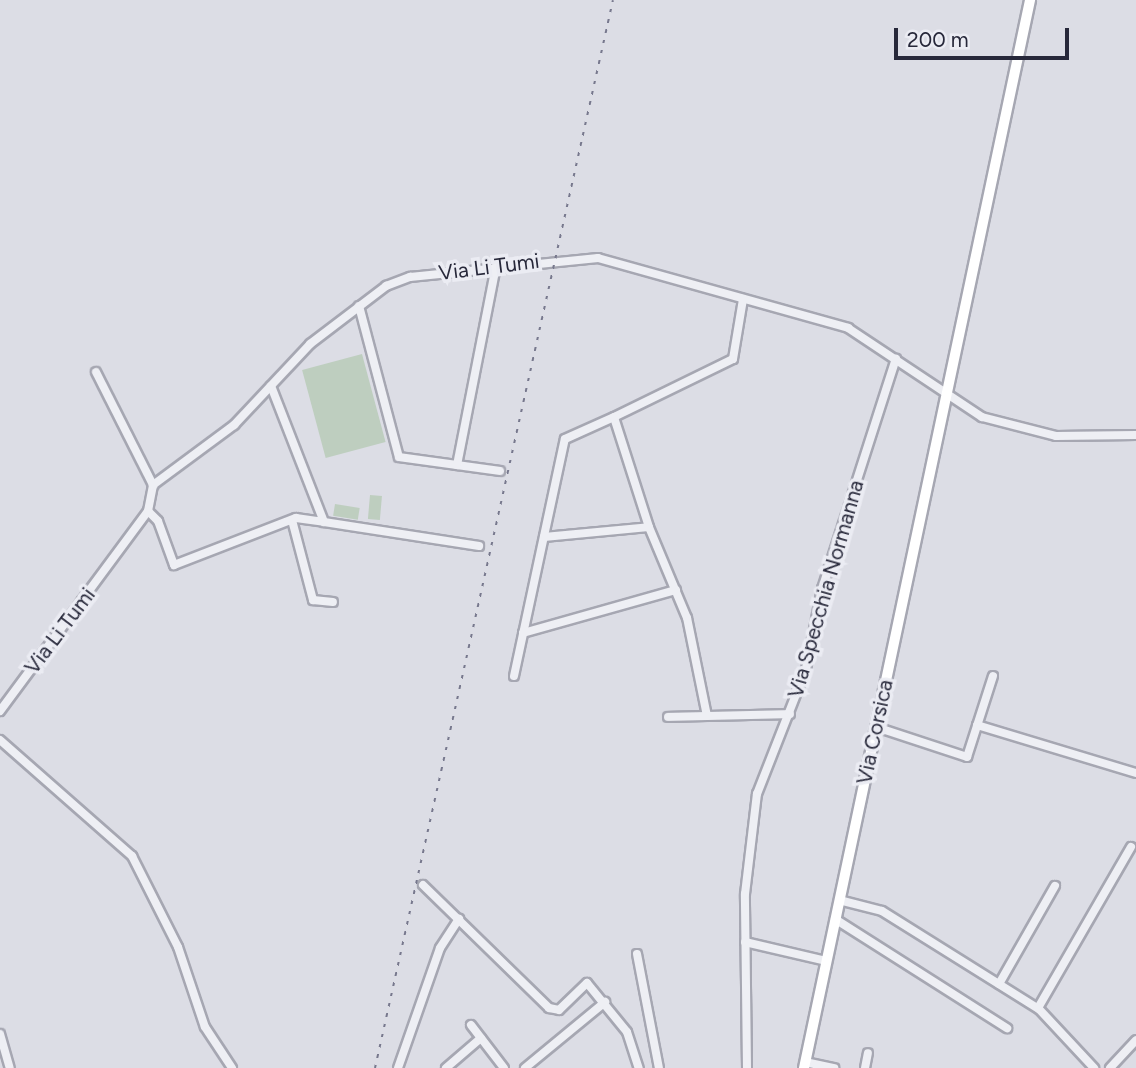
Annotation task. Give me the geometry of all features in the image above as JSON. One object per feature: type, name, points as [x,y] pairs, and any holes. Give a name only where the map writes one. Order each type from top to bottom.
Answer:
[{"type":"main road","name":"Via Corsica","points":[[804,1065],[1030,0]]},
{"type":"street","name":"Via Li Tumi","points":[[0,711],[148,511],[153,485],[234,425],[310,344],[386,286],[410,278],[496,266],[598,258],[831,321],[869,338],[947,397],[982,417],[1034,432],[1067,437],[1136,435]]},
{"type":"street","points":[[457,465],[496,266]]},
{"type":"street","points":[[514,676],[565,439],[733,359],[743,299]]},
{"type":"street","points":[[359,306],[399,457],[500,471]]},
{"type":"street","name":"Via Specchia Normanna","points":[[747,1068],[746,880],[757,794],[806,670],[822,589],[896,359]]},
{"type":"street","points":[[96,372],[153,485]]},
{"type":"street","points":[[271,386],[324,522]]},
{"type":"street","points":[[614,417],[649,527],[688,618],[707,716]]},
{"type":"street","points":[[148,511],[158,522],[174,565],[292,520],[324,522],[480,546]]},
{"type":"street","points":[[292,520],[313,600],[333,602]]},
{"type":"street","points":[[544,537],[649,527]]},
{"type":"street","points":[[523,633],[676,590]]},
{"type":"street","points":[[876,727],[967,757],[993,676]]},
{"type":"street","points":[[668,717],[790,714]]},
{"type":"street","points":[[977,725],[1136,773]]},
{"type":"street","points":[[0,740],[132,856],[178,947],[205,1027],[232,1068]]},
{"type":"street","points":[[1038,1008],[1131,847]]},
{"type":"street","points":[[423,885],[549,1008],[559,1010],[587,983],[606,1002],[626,1032],[635,1066]]},
{"type":"street","points":[[999,984],[1055,886]]},
{"type":"street","points":[[839,900],[882,911],[1038,1008],[1094,1068]]},
{"type":"street","points":[[398,1068],[440,948],[459,919]]},
{"type":"street","points":[[835,919],[1007,1028]]},
{"type":"street","points":[[745,942],[826,961]]},
{"type":"street","points":[[637,954],[659,1068]]},
{"type":"street","points":[[525,1068],[606,1002]]},
{"type":"street","points":[[471,1025],[504,1068]]},
{"type":"street","points":[[0,1037],[10,1068]]},
{"type":"street","points":[[446,1068],[481,1038]]},
{"type":"street","points":[[1110,1068],[1136,1040]]},
{"type":"street","points":[[866,1068],[868,1053]]},
{"type":"street","points":[[804,1065],[834,1068]]},
{"type":"green space","points":[[362,354],[386,442],[326,458],[302,370]]},
{"type":"green space","points":[[370,495],[382,496],[380,520],[368,519]]},
{"type":"green space","points":[[335,504],[360,508],[358,520],[333,516]]},
{"type":"railway","points":[[375,1068],[613,0]]}]
